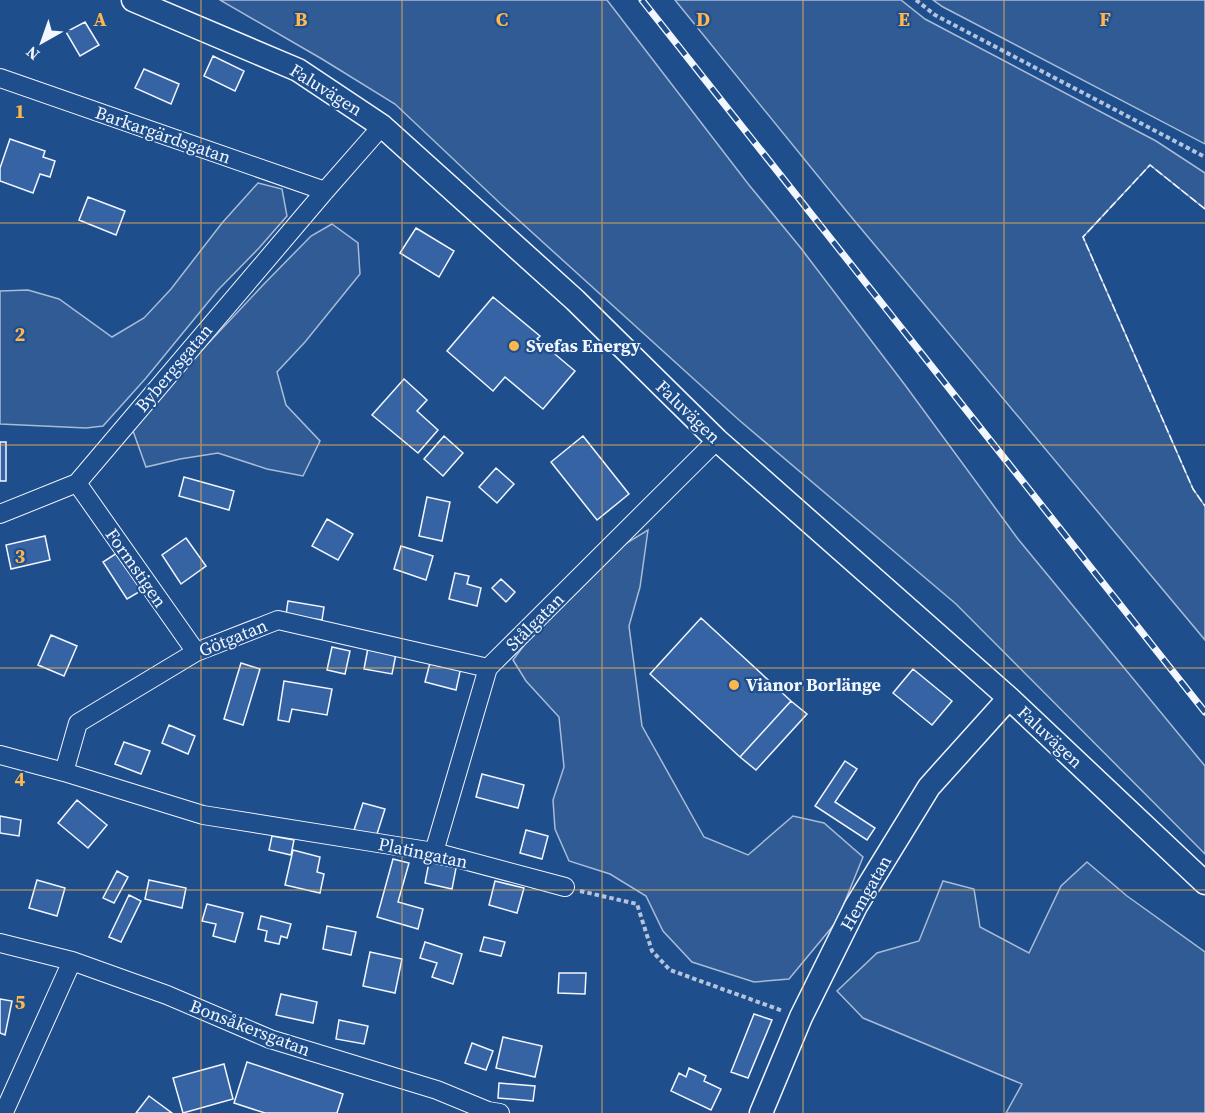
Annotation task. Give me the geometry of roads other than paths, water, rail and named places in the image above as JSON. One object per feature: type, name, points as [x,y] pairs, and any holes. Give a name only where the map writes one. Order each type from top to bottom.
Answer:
[{"type":"street","name":"Faluvägen","points":[[133,0],[298,70],[382,126],[575,300],[717,440],[1009,698],[1205,883]]},
{"type":"street","name":"Barkargärdsgatan","points":[[0,78],[325,191]]},
{"type":"street","points":[[325,191],[382,126]]},
{"type":"street","name":"Bybergsgatan","points":[[0,514],[76,483],[325,191]]},
{"type":"street","name":"Stålgatan","points":[[434,852],[488,668],[717,440]]},
{"type":"street","name":"Formstigen","points":[[76,483],[196,652]]},
{"type":"street","name":"Götgatan","points":[[64,772],[78,723],[196,652],[278,620],[488,668]]},
{"type":"street","name":"Hemgatan","points":[[761,1113],[801,1017],[856,906],[929,787],[1009,698]]},
{"type":"street","name":"Platingatan","points":[[0,755],[64,772],[203,815],[434,852],[565,888]]},
{"type":"street","name":"Bonsåkersgatan","points":[[0,943],[72,961],[167,995],[270,1039],[436,1090],[488,1111],[500,1113]]},
{"type":"street","points":[[5,1110],[72,961]]},
{"type":"railway","points":[[642,0],[1205,712]]},
{"type":"place","name":"Svefas Energy","points":[[514,346]]},
{"type":"place","name":"Vianor Borlänge","points":[[734,685]]}]
